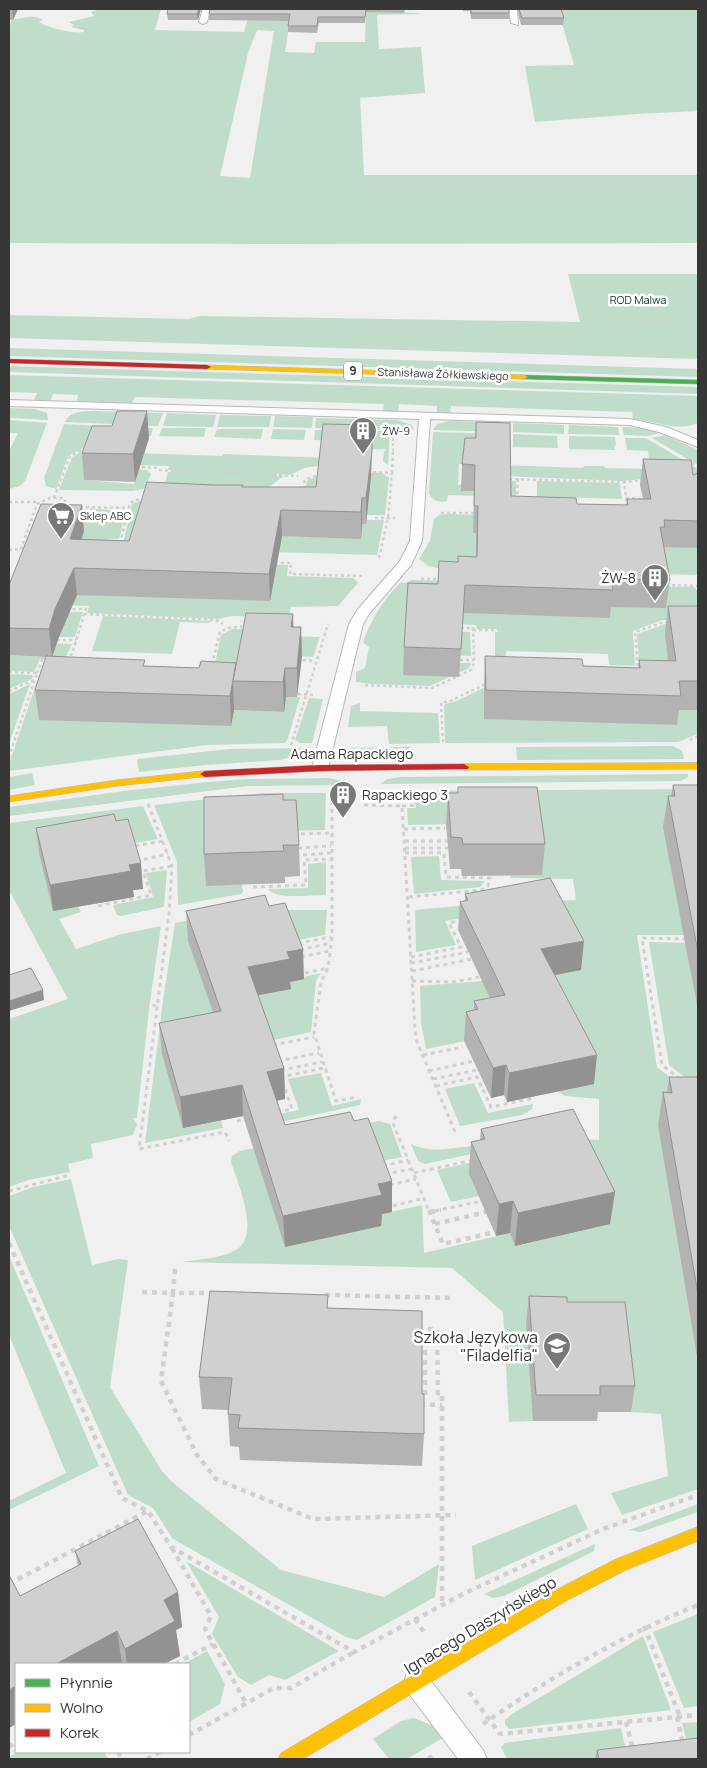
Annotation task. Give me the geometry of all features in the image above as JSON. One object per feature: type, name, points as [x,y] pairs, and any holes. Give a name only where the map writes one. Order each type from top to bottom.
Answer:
[{"type":"street","name":"Stanisława Żółkiewskiego","points":[[9,360],[698,382]]},
{"type":"street","name":"Adama Rapackiego","points":[[9,799],[172,776],[233,771],[320,768],[698,766]]},
{"type":"street","name":"Ignacego Daszyńskiego","points":[[287,1759],[560,1596],[620,1565],[698,1534]]},
{"type":"lane","points":[[203,22],[206,9]]},
{"type":"lane","points":[[513,9],[515,23]]},
{"type":"lane","points":[[9,403],[630,422],[662,429],[698,444]]},
{"type":"lane","points":[[320,768],[356,624],[363,612],[411,553],[416,540],[425,416]]},
{"type":"lane","points":[[416,1682],[467,1750]]},
{"type":"path","points":[[638,320],[698,322]]},
{"type":"path","points":[[378,561],[388,518],[393,430]]},
{"type":"path","points":[[54,498],[70,456],[94,443]]},
{"type":"path","points":[[135,467],[298,476]]},
{"type":"path","points":[[363,472],[392,473]]},
{"type":"path","points":[[302,496],[305,480],[326,474]]},
{"type":"path","points":[[509,478],[624,482],[652,479]]},
{"type":"path","points":[[511,502],[518,500],[518,479]]},
{"type":"path","points":[[624,482],[627,513]]},
{"type":"path","points":[[303,488],[312,489]]},
{"type":"path","points":[[9,502],[39,502],[54,498],[64,498],[65,507],[129,508]]},
{"type":"path","points":[[626,498],[642,499]]},
{"type":"path","points":[[120,544],[130,503],[137,500],[146,500]]},
{"type":"path","points":[[21,549],[39,502]]},
{"type":"path","points":[[79,513],[96,508]]},
{"type":"path","points":[[375,518],[431,519],[434,514],[443,512],[482,514]]},
{"type":"path","points":[[28,529],[36,526]]},
{"type":"path","points":[[9,550],[21,549],[31,552]]},
{"type":"path","points":[[274,562],[291,563],[290,574],[370,576],[363,580]]},
{"type":"path","points":[[392,578],[405,582],[413,579],[443,580]]},
{"type":"path","points":[[658,585],[698,586]]},
{"type":"path","points":[[62,660],[70,657],[86,609],[69,609]]},
{"type":"path","points":[[84,614],[216,620],[223,624]]},
{"type":"path","points":[[211,670],[219,634],[228,628],[240,627],[242,621]]},
{"type":"path","points":[[638,678],[635,632],[664,622],[672,622]]},
{"type":"path","points":[[290,746],[328,624]]},
{"type":"path","points":[[462,628],[499,630]]},
{"type":"path","points":[[342,681],[374,686],[432,688],[465,674],[472,667],[474,660],[473,630]]},
{"type":"path","points":[[58,640],[76,640]]},
{"type":"path","points":[[9,757],[10,749],[42,660],[57,660]]},
{"type":"path","points":[[303,660],[315,661]]},
{"type":"path","points":[[460,660],[474,660]]},
{"type":"path","points":[[9,672],[47,674]]},
{"type":"path","points":[[9,691],[35,680]]},
{"type":"path","points":[[443,745],[441,703],[489,683]]},
{"type":"path","points":[[298,694],[306,694]]},
{"type":"path","points":[[332,789],[332,937],[328,968],[321,982],[314,1037],[336,1101],[358,1096]]},
{"type":"path","points":[[147,801],[172,866],[169,914],[139,1149],[225,1132],[229,1141]]},
{"type":"path","points":[[364,805],[416,806]]},
{"type":"path","points":[[402,806],[409,897],[415,1030],[423,1055],[456,1134]]},
{"type":"path","points":[[404,829],[444,828]]},
{"type":"path","points":[[301,834],[332,833]]},
{"type":"path","points":[[135,846],[163,841]]},
{"type":"path","points":[[405,841],[448,841]]},
{"type":"path","points":[[298,848],[331,846]]},
{"type":"path","points":[[405,848],[448,848]]},
{"type":"path","points":[[303,855],[331,853]]},
{"type":"path","points":[[405,853],[444,853],[446,877],[490,878],[488,886],[482,890],[409,897]]},
{"type":"path","points":[[135,861],[168,854]]},
{"type":"path","points":[[253,887],[306,885],[304,860],[331,859]]},
{"type":"path","points":[[98,906],[151,895],[143,871],[172,866]]},
{"type":"path","points":[[411,957],[461,947],[449,923],[467,919]]},
{"type":"path","points":[[290,944],[332,937]]},
{"type":"path","points":[[684,1082],[662,1065],[642,938],[689,939]]},
{"type":"path","points":[[293,951],[331,943]]},
{"type":"path","points":[[296,958],[330,951]]},
{"type":"path","points":[[411,963],[468,952]]},
{"type":"path","points":[[412,971],[472,959]]},
{"type":"path","points":[[305,973],[328,968]]},
{"type":"path","points":[[412,981],[453,982],[479,977]]},
{"type":"path","points":[[106,1017],[156,1005]]},
{"type":"path","points":[[273,1045],[314,1037]]},
{"type":"path","points":[[423,1055],[463,1047]]},
{"type":"path","points":[[272,1063],[319,1053]]},
{"type":"path","points":[[430,1071],[474,1061]]},
{"type":"path","points":[[275,1071],[322,1062]]},
{"type":"path","points":[[274,1112],[292,1108],[281,1077],[324,1068]]},
{"type":"path","points":[[433,1080],[478,1070]]},
{"type":"path","points":[[436,1086],[477,1077],[491,1108],[534,1098]]},
{"type":"path","points":[[238,1120],[256,1116]]},
{"type":"path","points":[[396,1116],[392,1123],[443,1244],[491,1233]]},
{"type":"path","points":[[378,1176],[481,1158]]},
{"type":"path","points":[[377,1159],[380,1166],[408,1160]]},
{"type":"path","points":[[9,1191],[70,1175]]},
{"type":"path","points":[[386,1186],[416,1179]]},
{"type":"path","points":[[393,1206],[424,1198]]},
{"type":"path","points":[[430,1212],[482,1201]]},
{"type":"path","points":[[435,1224],[486,1212]]},
{"type":"path","points":[[9,1243],[122,1498],[148,1511],[171,1547],[211,1616],[205,1629],[246,1703]]},
{"type":"path","points":[[175,1269],[161,1381],[197,1455],[216,1479],[313,1519],[456,1515]]},
{"type":"path","points":[[142,1292],[221,1294]]},
{"type":"path","points":[[318,1295],[454,1298]]},
{"type":"path","points":[[410,1329],[437,1329],[438,1393],[442,1393],[442,1606]]},
{"type":"path","points":[[408,1337],[425,1337],[425,1395],[422,1395],[422,1404],[442,1405]]},
{"type":"path","points":[[416,1395],[422,1395]]},
{"type":"path","points":[[190,1734],[274,1688],[291,1688],[415,1619],[603,1529],[698,1495]]},
{"type":"path","points":[[9,1584],[148,1511]]},
{"type":"path","points":[[171,1547],[354,1652]]},
{"type":"path","points":[[428,1759],[467,1750],[490,1719],[570,1668],[644,1626],[698,1604]]},
{"type":"path","points":[[415,1619],[500,1734],[698,1715]]},
{"type":"path","points":[[644,1626],[678,1717],[685,1751]]},
{"type":"path","points":[[177,1663],[213,1644]]},
{"type":"path","points":[[626,1722],[635,1759]]},
{"type":"path","points":[[147,1759],[158,1753]]},
{"type":"green space","points":[[99,9],[161,9],[155,30],[244,32],[249,15],[292,9],[285,52],[314,53],[316,42],[365,42],[366,9],[420,13],[377,15],[379,49],[421,47],[425,93],[360,98],[364,175],[698,175],[698,243],[9,243],[9,28],[12,20],[32,17],[40,18],[43,20],[39,22],[54,28],[84,32],[84,30],[71,27],[74,25],[69,22],[94,16],[91,12]],"holes":[[[257,30],[274,31],[250,178],[220,176],[248,53]]]},
{"type":"green space","points":[[558,9],[698,9],[698,111],[535,122],[525,66],[574,65]]},
{"type":"green space","name":"ROD Malwa","points":[[568,274],[698,274],[698,359],[9,338],[9,315],[189,319],[200,316],[580,322]]},
{"type":"green space","points":[[9,348],[698,369],[698,377],[9,356]]},
{"type":"green space","points":[[9,366],[698,387],[698,394],[9,372]]},
{"type":"green space","points":[[9,375],[698,396],[698,423],[682,426],[666,425],[633,419],[632,412],[451,406],[450,413],[437,412],[437,406],[399,404],[398,411],[383,411],[384,404],[135,397],[132,403],[77,401],[78,395],[53,394],[51,400],[34,400],[37,393],[9,392]]},
{"type":"green space","points":[[9,408],[35,409],[47,413],[48,420],[9,418]]},
{"type":"green space","points":[[89,411],[163,413],[158,426],[65,422],[72,414]]},
{"type":"green space","points":[[167,413],[216,415],[213,427],[163,426]]},
{"type":"green space","points":[[220,415],[271,416],[269,427],[217,427]]},
{"type":"green space","points":[[275,416],[313,417],[312,428],[273,427]]},
{"type":"green space","points":[[316,418],[397,420],[412,425],[414,430],[315,428]]},
{"type":"green space","points":[[9,420],[47,423],[25,481],[20,486],[9,489],[9,451],[18,433],[9,433]]},
{"type":"green space","points":[[450,421],[508,423],[508,432],[433,430],[437,424]]},
{"type":"green space","points":[[513,423],[564,425],[564,434],[513,432]]},
{"type":"green space","points":[[64,424],[123,427],[68,456],[56,489],[46,486],[44,478]]},
{"type":"green space","points":[[569,425],[618,427],[619,435],[568,434]]},
{"type":"green space","points":[[128,427],[153,428],[151,436],[137,436],[85,480],[134,484],[137,476],[134,469],[147,470],[151,474],[145,488],[133,491],[59,490],[72,457]]},
{"type":"green space","points":[[622,427],[642,428],[660,433],[647,436],[624,435]]},
{"type":"green space","points":[[162,428],[206,428],[204,437],[159,436]]},
{"type":"green space","points":[[217,429],[263,429],[261,439],[214,437]]},
{"type":"green space","points":[[273,429],[306,430],[304,440],[271,439]]},
{"type":"green space","points":[[315,430],[390,431],[388,465],[383,461],[386,449],[354,450],[339,463],[304,468],[290,475],[277,474],[277,476],[285,476],[270,487],[262,490],[165,483],[168,472],[175,470],[168,470],[169,466],[131,465],[135,453],[331,458],[334,441],[314,440]]},
{"type":"green space","points":[[433,432],[504,434],[479,464],[459,464],[458,485],[499,480],[516,481],[516,497],[448,495],[447,501],[442,502],[433,498],[429,494]]},
{"type":"green space","points":[[513,434],[557,436],[558,448],[513,447]]},
{"type":"green space","points":[[665,435],[698,450],[698,465],[652,438]]},
{"type":"green space","points":[[569,436],[615,437],[615,450],[569,449]]},
{"type":"green space","points":[[625,438],[646,438],[698,469],[698,478],[662,477],[623,481],[499,476],[499,465],[583,468],[584,466],[604,466],[605,468],[650,469],[648,451],[627,450]]},
{"type":"green space","points":[[341,472],[382,473],[389,478],[385,515],[367,515],[371,477],[328,487],[305,487],[308,480]]},
{"type":"green space","points":[[537,481],[618,483],[622,499],[554,497],[554,503],[537,497]]},
{"type":"green space","points":[[139,501],[180,502],[361,532],[362,524],[366,524],[367,520],[384,520],[377,555],[122,548],[132,504]]},
{"type":"green space","points":[[95,509],[126,511],[119,539],[84,541],[79,549],[84,531],[31,529]]},
{"type":"green space","points":[[439,515],[506,516],[473,533],[476,533],[477,549],[660,545],[698,538],[698,575],[442,569],[428,566],[419,559],[430,541],[434,519]]},
{"type":"green space","points":[[254,564],[288,565],[287,576],[353,578],[358,583],[338,606],[291,607],[289,617],[232,616],[218,619],[87,613],[89,606],[60,605],[64,595]]},
{"type":"green space","points":[[412,580],[457,581],[450,663],[471,663],[469,668],[430,686],[356,682],[356,672],[365,668],[369,647],[363,642],[374,617],[401,582],[404,583]]},
{"type":"green space","points":[[585,585],[694,587],[698,592],[698,605],[694,606],[698,621],[662,620],[633,631],[635,666],[609,665],[608,654],[506,651],[505,662],[495,656],[495,632],[499,632],[499,629],[477,629],[476,625],[451,624],[452,613]]},
{"type":"green space","points":[[68,612],[83,612],[75,637],[59,637]]},
{"type":"green space","points":[[103,616],[212,621],[208,623],[180,622],[172,654],[92,651]]},
{"type":"green space","points":[[665,624],[698,625],[673,697],[640,677],[637,634]]},
{"type":"green space","points":[[232,629],[246,629],[246,635],[320,637],[313,657],[292,656],[237,698],[212,678],[221,635]]},
{"type":"green space","points":[[451,631],[470,632],[471,656],[450,655]]},
{"type":"green space","points":[[46,643],[72,644],[66,656],[55,659],[40,659],[34,672],[9,671],[9,655],[41,657]]},
{"type":"green space","points":[[9,674],[33,675],[32,679],[9,689]]},
{"type":"green space","points":[[39,675],[76,676],[234,710],[283,712],[286,697],[300,697],[287,741],[284,743],[207,745],[9,771],[9,764]]},
{"type":"green space","points":[[507,676],[675,710],[698,710],[698,734],[678,742],[445,743],[445,704],[457,701]]},
{"type":"green space","points":[[30,684],[9,744],[9,694]]},
{"type":"green space","points":[[309,698],[323,699],[312,743],[300,743],[295,740]]},
{"type":"green space","points":[[360,703],[360,711],[438,713],[440,743],[389,744],[387,726],[348,727],[351,706]]},
{"type":"green space","points":[[673,746],[682,751],[684,759],[517,760],[516,747]]},
{"type":"green space","points":[[410,747],[410,760],[382,761],[360,760],[343,754],[338,748]]},
{"type":"green space","points":[[308,748],[299,755],[280,760],[139,772],[137,759],[229,749]]},
{"type":"green space","points":[[32,773],[35,785],[9,790],[9,777]]},
{"type":"green space","points":[[688,774],[688,777],[681,781],[380,784],[387,779],[401,777]]},
{"type":"green space","points":[[330,778],[341,781],[344,785],[248,786],[9,816],[9,807],[124,791],[247,779]]},
{"type":"green space","points":[[698,789],[674,881],[680,916],[698,935],[637,935],[657,1067],[698,1099],[671,1203],[698,1364],[698,1489],[622,1515],[611,1493],[668,1476],[661,1414],[631,1412],[621,1329],[533,1421],[509,1422],[503,1312],[452,1268],[182,1262],[230,1253],[243,1243],[247,1233],[246,1209],[231,1162],[232,1156],[240,1151],[281,1142],[285,1247],[381,1226],[377,1215],[422,1205],[424,1253],[510,1233],[516,1246],[610,1224],[579,1139],[599,1140],[599,1099],[565,1096],[476,1039],[426,1049],[421,1023],[420,986],[483,981],[551,901],[576,900],[573,879],[511,878],[457,824],[408,825],[407,808],[416,808],[415,802],[376,802],[376,791]]},
{"type":"green space","points":[[262,793],[326,793],[325,830],[284,831],[206,885],[242,884],[243,892],[241,894],[178,905],[177,862],[154,805]]},
{"type":"green space","points":[[143,806],[158,839],[118,846],[78,906],[81,912],[59,919],[76,949],[118,935],[161,926],[149,1009],[137,1118],[133,1118],[137,1124],[133,1135],[91,1144],[93,1158],[68,1164],[70,1172],[28,1180],[9,1187],[9,1019],[68,999],[9,890],[9,823]]},
{"type":"green space","points":[[439,856],[441,880],[485,881],[480,887],[414,894],[411,857]]},
{"type":"green space","points":[[326,862],[326,895],[286,896],[278,895],[268,889],[308,888],[308,864]]},
{"type":"green space","points":[[167,870],[164,907],[121,916],[117,915],[113,905],[153,897],[146,873]]},
{"type":"green space","points":[[468,905],[489,913],[445,921],[456,945],[416,952],[415,910]]},
{"type":"green space","points":[[259,910],[327,910],[325,935],[297,940]]},
{"type":"green space","points":[[210,916],[288,982],[321,973],[316,981],[311,1032],[250,1045],[183,1128],[221,1121],[223,1128],[145,1143],[175,923]]},
{"type":"green space","points":[[649,942],[698,943],[689,963],[696,1002],[698,1002],[698,1088],[669,1065]]},
{"type":"green space","points":[[321,1073],[332,1106],[361,1099],[360,1105],[258,1127],[251,1120],[299,1110],[288,1079]]},
{"type":"green space","points":[[474,1083],[488,1113],[533,1104],[532,1109],[522,1115],[460,1126],[445,1089]]},
{"type":"green space","points":[[379,1121],[390,1124],[402,1157],[382,1161],[325,1132]]},
{"type":"green space","points":[[411,1144],[432,1149],[477,1146],[499,1148],[425,1164],[418,1161]]},
{"type":"green space","points":[[478,1161],[480,1196],[451,1202],[437,1170]]},
{"type":"green space","points":[[71,1179],[92,1265],[118,1259],[128,1260],[110,1387],[162,1471],[171,1481],[281,1570],[384,1597],[439,1564],[435,1597],[357,1640],[346,1637],[173,1539],[153,1508],[128,1495],[9,1226],[9,1196],[33,1187]]},
{"type":"green space","points":[[9,1256],[99,1466],[9,1510],[9,1501],[66,1473],[9,1335]]},
{"type":"green space","points":[[576,1504],[588,1529],[475,1580],[472,1546]]},
{"type":"green space","points":[[698,1504],[698,1512],[641,1532],[629,1530]]},
{"type":"green space","points":[[595,1544],[594,1551],[504,1596],[493,1598],[484,1594]]},
{"type":"green space","points":[[186,1561],[339,1651],[285,1680],[269,1675],[251,1685],[238,1677],[212,1634],[219,1617]]},
{"type":"green space","points":[[698,1614],[698,1706],[684,1708],[653,1632]]},
{"type":"green space","points":[[643,1636],[671,1710],[509,1729],[505,1724],[505,1720],[512,1714]]},
{"type":"green space","points":[[207,1651],[225,1684],[220,1704],[190,1721],[190,1663],[185,1663]]},
{"type":"green space","points":[[414,1718],[434,1726],[446,1736],[407,1759],[389,1759],[373,1739],[401,1721]]},
{"type":"green space","points":[[698,1722],[698,1759],[691,1759],[682,1723]]},
{"type":"green space","points":[[621,1728],[628,1759],[507,1759],[501,1747],[505,1743]]},
{"type":"green space","points":[[15,1753],[105,1753],[108,1759],[9,1759]]},
{"type":"building","points":[[168,9],[199,9],[197,14],[167,14]]},
{"type":"building","points":[[210,9],[366,9],[365,17],[318,17],[317,26],[288,26],[290,14],[209,14]]},
{"type":"building","points":[[471,9],[509,9],[509,13],[471,13]]},
{"type":"building","points":[[519,9],[561,9],[564,18],[522,18]]},
{"type":"building","points":[[117,411],[147,411],[133,454],[82,453],[92,426],[112,426]]},
{"type":"building","points":[[476,422],[510,423],[511,496],[576,498],[577,504],[628,505],[627,499],[651,499],[643,459],[691,460],[693,475],[698,473],[698,521],[664,520],[665,527],[660,527],[670,580],[612,579],[613,590],[465,585],[461,649],[404,647],[408,583],[438,584],[439,561],[458,562],[458,556],[477,557],[478,506],[474,506],[475,465],[462,464],[465,438],[476,438]]},
{"type":"building","points":[[323,424],[372,425],[372,451],[366,498],[362,498],[361,512],[281,510],[269,574],[74,568],[55,609],[49,629],[9,628],[9,585],[41,504],[82,505],[70,539],[129,541],[147,482],[243,485],[242,487],[316,487]]},
{"type":"building","points":[[668,606],[698,606],[698,681],[679,681],[681,696],[486,690],[485,656],[582,659],[583,666],[640,668],[639,660],[676,661]]},
{"type":"building","points":[[246,613],[293,614],[291,627],[301,627],[297,668],[285,668],[283,682],[233,681]]},
{"type":"building","points":[[46,656],[145,660],[143,666],[199,668],[201,661],[236,663],[230,696],[35,690]]},
{"type":"building","points":[[673,785],[698,785],[698,952],[668,796],[675,796]]},
{"type":"building","points":[[458,787],[537,787],[545,844],[463,844],[462,838],[451,837],[448,793],[458,793]]},
{"type":"building","points":[[283,794],[283,800],[296,800],[299,845],[283,845],[284,851],[204,854],[204,797]]},
{"type":"building","points":[[114,814],[116,821],[128,819],[141,863],[129,865],[131,871],[50,885],[36,828]]},
{"type":"building","points":[[550,878],[584,941],[541,949],[597,1055],[509,1073],[506,1065],[493,1068],[466,1012],[478,1009],[474,1001],[505,995],[460,902],[468,900],[465,894]]},
{"type":"building","points":[[265,895],[269,906],[285,903],[303,949],[287,952],[290,959],[248,967],[284,1068],[267,1072],[285,1125],[350,1112],[354,1121],[368,1118],[392,1181],[378,1184],[382,1195],[283,1216],[242,1085],[180,1097],[159,1023],[221,1011],[186,911]]},
{"type":"building","points":[[31,968],[43,990],[9,1001],[9,975]]},
{"type":"building","points":[[669,1077],[698,1077],[698,1294],[663,1092],[672,1093]]},
{"type":"building","points":[[573,1109],[615,1192],[518,1213],[513,1201],[499,1204],[471,1142],[485,1139],[481,1129]]},
{"type":"building","points":[[210,1291],[328,1295],[327,1308],[422,1311],[424,1434],[238,1428],[240,1415],[228,1414],[232,1378],[199,1377]]},
{"type":"building","points":[[529,1296],[567,1297],[567,1302],[625,1302],[635,1386],[600,1386],[600,1395],[536,1395]]},
{"type":"building","points":[[138,1519],[178,1592],[164,1600],[175,1621],[125,1649],[117,1631],[58,1663],[15,1663],[15,1687],[9,1690],[9,1575],[20,1596],[81,1564],[75,1551]]},
{"type":"building","points":[[698,1738],[698,1759],[599,1759],[597,1750]]},
{"type":"traffic: fast","points":[[524,377],[698,382]]},
{"type":"traffic: slow","points":[[207,367],[524,377]]},
{"type":"traffic: slow","points":[[464,767],[698,766]]},
{"type":"traffic: slow","points":[[9,799],[117,783],[205,774]]},
{"type":"traffic: slow","points":[[287,1759],[560,1596],[620,1565],[698,1534]]},
{"type":"traffic: jam","points":[[9,361],[207,367]]},
{"type":"traffic: jam","points":[[205,774],[320,768],[464,767]]},
{"type":"place","name":"ŻW-9","points":[[363,455]]},
{"type":"place","name":"Sklep ABC","points":[[61,540]]},
{"type":"place","name":"ŻW-8","points":[[655,602]]},
{"type":"place","name":"Rapackiego 3","points":[[343,819]]},
{"type":"place","name":"Szkoła Językowa \"Filadelfia\"","points":[[557,1370]]}]
